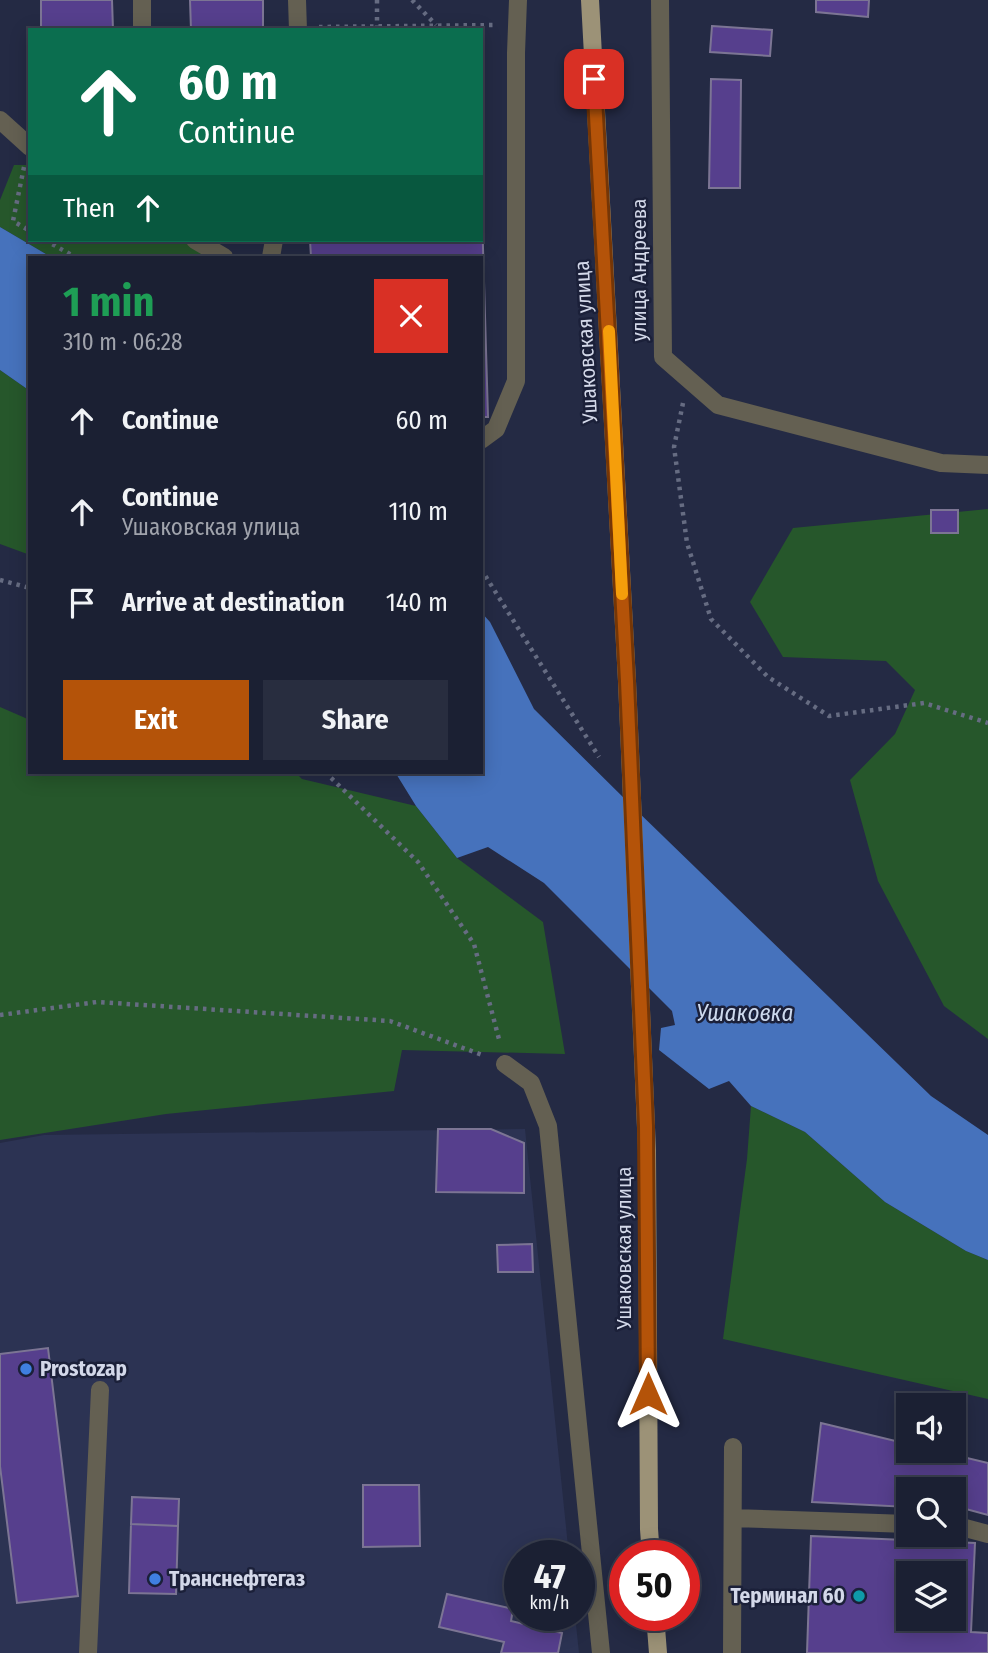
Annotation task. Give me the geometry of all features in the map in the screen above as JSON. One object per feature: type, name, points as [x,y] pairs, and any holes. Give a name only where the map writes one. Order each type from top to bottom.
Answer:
[{"type":"main road","name":"Ушаковская улица","points":[[590,0],[627,681],[646,1151],[650,1540]]},
{"type":"main road","points":[[656,1631],[658,1653]]},
{"type":"street","points":[[142,0],[142,28]]},
{"type":"street","points":[[297,0],[298,28]]},
{"type":"street","points":[[483,439],[496,429],[516,381],[518,0]]},
{"type":"street","name":"улица Андреева","points":[[660,0],[663,357],[718,405],[941,463],[988,465]]},
{"type":"street","points":[[0,120],[28,145]]},
{"type":"street","points":[[198,242],[222,256]]},
{"type":"street","points":[[505,1064],[531,1083],[548,1126],[601,1653]]},
{"type":"street","points":[[88,1653],[100,1390]]},
{"type":"street","points":[[732,1653],[733,1447]]},
{"type":"street","points":[[733,1518],[896,1524]]},
{"type":"street","points":[[966,1528],[988,1534]]},
{"type":"path","points":[[377,0],[377,28],[517,25]]},
{"type":"path","points":[[412,0],[436,26]]},
{"type":"path","points":[[28,151],[13,221],[28,230]]},
{"type":"path","points":[[49,242],[73,256]]},
{"type":"path","points":[[688,379],[674,447],[687,543],[711,619],[768,677],[829,716],[924,703],[988,723]]},
{"type":"path","points":[[483,572],[599,757]]},
{"type":"path","points":[[0,580],[28,588]]},
{"type":"path","points":[[328,774],[418,862],[474,944],[505,1064]]},
{"type":"path","points":[[0,1015],[97,1002],[390,1021],[505,1064]]},
{"type":"shaded area","points":[[525,1129],[567,1540],[504,1540],[504,1631],[577,1631],[579,1653],[0,1653],[0,1143],[44,1135]]},
{"type":"green space","points":[[14,165],[28,165],[28,242],[216,242],[227,249],[229,256],[49,256],[0,227],[0,200]]},
{"type":"green space","points":[[0,370],[28,390],[28,554],[0,544]]},
{"type":"green space","points":[[988,509],[988,1039],[944,1006],[878,881],[850,780],[895,734],[915,690],[886,661],[783,657],[750,602],[793,528]]},
{"type":"green space","points":[[0,707],[28,719],[28,774],[297,774],[302,779],[416,806],[457,858],[543,922],[565,1054],[402,1050],[394,1091],[166,1114],[0,1140]]},
{"type":"green space","points":[[751,1106],[805,1132],[885,1202],[966,1251],[988,1260],[988,1399],[723,1339],[747,1159]]},
{"type":"water","points":[[0,227],[49,256],[28,256],[28,390],[0,370]]},
{"type":"water","name":"Ушаковка","points":[[483,614],[490,622],[534,709],[931,1096],[988,1135],[988,1260],[966,1251],[885,1202],[805,1132],[751,1106],[729,1081],[709,1089],[659,1050],[661,1028],[675,1025],[672,1011],[544,883],[488,847],[457,858],[416,806],[396,774],[483,774]]},
{"type":"building","points":[[41,0],[112,0],[113,28],[41,28]]},
{"type":"building","points":[[190,0],[263,0],[263,28],[191,28]]},
{"type":"building","points":[[816,0],[869,0],[868,17],[816,12]]},
{"type":"building","points":[[712,26],[772,30],[770,56],[710,52]]},
{"type":"building","points":[[711,79],[741,80],[740,188],[709,188]]},
{"type":"building","points":[[310,242],[483,242],[488,417],[483,417],[483,256],[311,256]]},
{"type":"building","points":[[931,510],[958,510],[958,533],[931,533]]},
{"type":"building","points":[[438,1129],[491,1129],[524,1143],[524,1193],[436,1192]]},
{"type":"building","points":[[532,1244],[533,1272],[498,1272],[497,1245]]},
{"type":"building","points":[[48,1348],[78,1596],[17,1603],[0,1466],[0,1354]]},
{"type":"building","points":[[821,1423],[896,1441],[896,1463],[966,1463],[966,1458],[988,1463],[988,1515],[966,1509],[966,1477],[896,1477],[896,1506],[812,1502]]},
{"type":"building","points":[[363,1485],[419,1485],[420,1546],[363,1547]]},
{"type":"building","points":[[132,1497],[179,1499],[178,1526],[131,1524]]},
{"type":"building","points":[[131,1524],[178,1526],[176,1594],[129,1593]]},
{"type":"building","name":"Терминал 60","points":[[811,1536],[896,1540],[896,1547],[966,1547],[966,1543],[975,1543],[971,1632],[988,1633],[988,1653],[807,1653]]},
{"type":"building","points":[[447,1594],[504,1607],[504,1631],[562,1633],[558,1653],[501,1653],[504,1642],[439,1627]]},
{"type":"slow traffic","points":[[609,331],[622,594]]},
{"type":"place","name":"Prostozap","points":[[26,1369]]},
{"type":"place","name":"Транснефтегаз","points":[[155,1579]]},
{"type":"place","name":"Терминал 60","points":[[859,1596]]},
{"type":"route","points":[[594,79],[627,681],[646,1126],[648,1394]]}]
